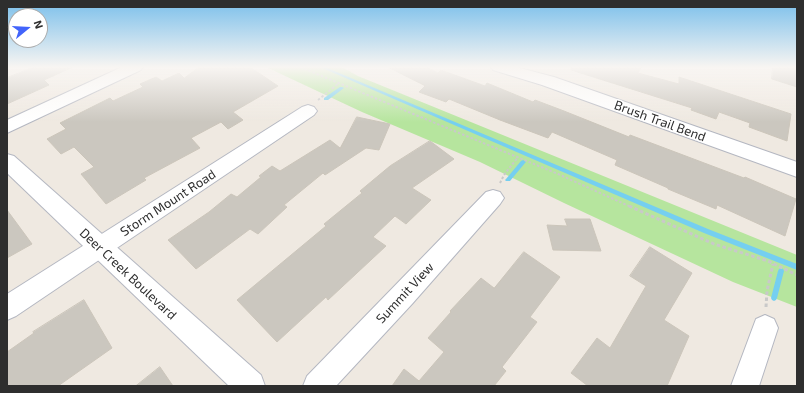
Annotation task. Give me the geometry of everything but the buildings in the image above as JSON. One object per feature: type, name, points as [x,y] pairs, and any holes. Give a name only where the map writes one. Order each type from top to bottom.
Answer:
[{"type":"street","points":[[7,127],[96,85]]},
{"type":"street","name":"Brush Trail Bend","points":[[560,85],[797,170]]},
{"type":"street","name":"Storm Mount Road","points":[[7,308],[308,111]]},
{"type":"street","name":"Deer Creek Boulevard","points":[[7,161],[99,248],[250,386]]},
{"type":"street","name":"Summit View","points":[[317,386],[403,296],[493,198]]},
{"type":"street","points":[[745,386],[765,328]]},
{"type":"path","points":[[308,111],[336,85]]},
{"type":"path","points":[[345,85],[518,157],[714,244],[773,264],[797,275]]},
{"type":"path","points":[[493,198],[504,175],[518,157]]},
{"type":"path","points":[[765,328],[767,291],[773,264]]},
{"type":"green space","points":[[305,85],[381,85],[797,255],[797,307],[733,282],[480,162],[362,112]]},
{"type":"waterway","points":[[365,85],[706,231],[797,267]]},
{"type":"waterway","points":[[326,99],[342,88]]},
{"type":"waterway","points":[[508,180],[523,162]]},
{"type":"waterway","points":[[774,298],[781,271]]}]
